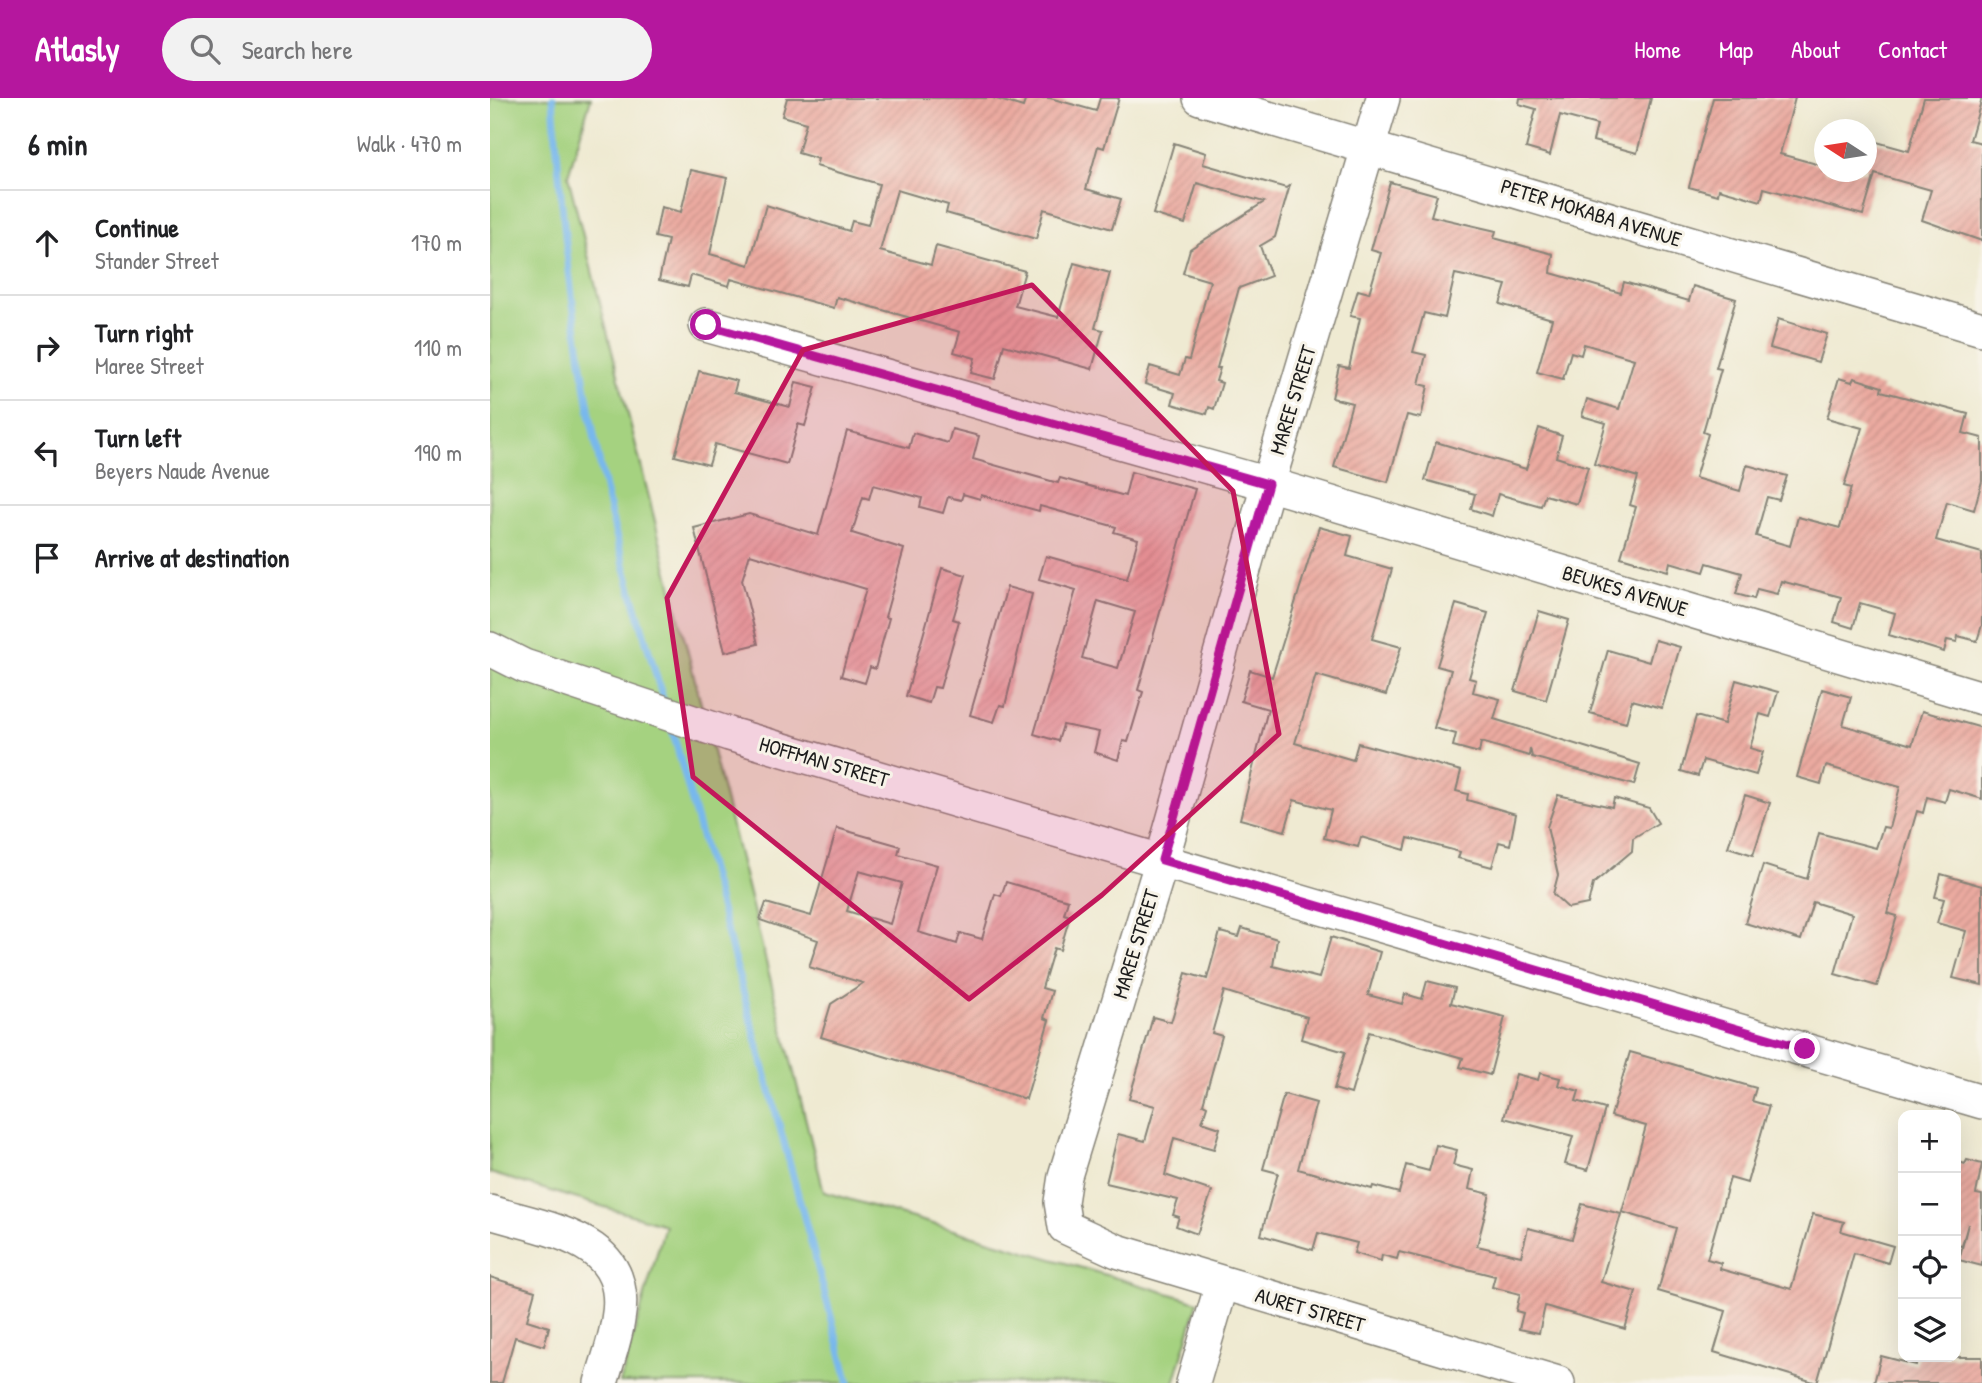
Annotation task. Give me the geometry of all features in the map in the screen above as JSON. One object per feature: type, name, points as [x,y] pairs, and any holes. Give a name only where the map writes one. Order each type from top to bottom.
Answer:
[{"type":"street","name":"PETER MOKABA AVENUE","points":[[1200,98],[1982,330]]},
{"type":"street","name":"MAREE STREET","points":[[1065,1227],[1062,1202],[1065,1176],[1162,860],[1268,484],[1382,98]]},
{"type":"street","name":"BEUKES AVENUE","points":[[706,325],[1268,484],[1982,698]]},
{"type":"street","name":"HOFFMAN STREET","points":[[490,649],[524,666],[729,734],[1982,1102]]},
{"type":"street","points":[[490,1212],[582,1241],[605,1257],[615,1275],[620,1294],[619,1320],[601,1383]]},
{"type":"street","name":"AURET STREET","points":[[1065,1227],[1117,1251],[1558,1383]]},
{"type":"street","points":[[1193,1383],[1222,1284]]},
{"type":"highlighted area","points":[[1032,285],[1233,491],[1279,734],[1102,895],[969,999],[693,777],[667,598],[803,350]]},
{"type":"green space","points":[[490,98],[591,98],[568,176],[824,1192],[1198,1302],[1174,1383],[620,1383],[665,1225],[490,1173]]},
{"type":"building","points":[[787,98],[993,98],[1023,107],[1026,98],[1050,98],[1096,111],[1100,98],[1119,98],[1104,148],[1098,146],[1086,189],[1121,199],[1112,229],[1044,209],[1036,239],[946,213],[948,205],[897,190],[880,251],[931,265],[936,246],[1025,271],[1015,306],[1058,317],[1074,263],[1110,273],[1095,328],[1103,330],[1092,369],[1004,345],[995,379],[971,373],[975,358],[954,352],[960,332],[837,297],[834,308],[731,279],[729,286],[691,275],[688,287],[659,280],[668,240],[655,237],[661,207],[681,212],[691,170],[727,178],[710,254],[749,265],[766,205],[849,231],[852,221],[868,225],[879,184],[816,166],[818,159],[798,153],[806,123],[782,116]]},
{"type":"building","points":[[1520,98],[1651,98],[1637,153],[1593,141],[1597,125],[1560,115],[1550,155],[1526,148],[1536,109],[1519,104]]},
{"type":"building","points":[[1713,98],[1795,98],[1780,154],[1814,163],[1814,182],[1873,182],[1863,215],[1764,188],[1761,201],[1719,189],[1718,195],[1689,187]]},
{"type":"building","points":[[1924,98],[1982,98],[1970,140],[1982,143],[1982,241],[1922,220],[1931,190],[1877,175],[1877,142],[1909,151]]},
{"type":"building","points":[[1174,143],[1206,153],[1203,164],[1286,188],[1290,185],[1275,237],[1260,246],[1271,276],[1239,288],[1217,368],[1220,368],[1216,381],[1222,383],[1214,409],[1209,407],[1207,414],[1172,404],[1175,393],[1145,384],[1150,366],[1180,375],[1185,359],[1189,360],[1210,281],[1183,273],[1190,249],[1264,202],[1197,183],[1185,224],[1153,214]]},
{"type":"building","points":[[1390,182],[1437,195],[1431,216],[1496,231],[1494,238],[1553,254],[1551,273],[1621,293],[1624,282],[1689,301],[1693,286],[1736,299],[1716,368],[1721,369],[1703,432],[1708,434],[1695,478],[1740,491],[1747,465],[1787,476],[1779,500],[1767,497],[1756,536],[1790,546],[1798,517],[1840,528],[1851,488],[1844,486],[1862,428],[1827,418],[1839,378],[1852,382],[1854,378],[1882,387],[1881,391],[1968,414],[1963,433],[1982,438],[1982,481],[1974,510],[1947,502],[1936,540],[1982,553],[1982,625],[1977,641],[1958,636],[1957,642],[1947,640],[1944,652],[1889,635],[1895,613],[1860,603],[1853,628],[1834,622],[1841,597],[1781,581],[1777,594],[1757,589],[1754,599],[1736,594],[1742,573],[1707,563],[1704,572],[1670,562],[1668,571],[1621,557],[1636,507],[1630,505],[1638,477],[1594,464],[1606,423],[1582,416],[1587,399],[1619,409],[1634,359],[1584,344],[1581,355],[1571,352],[1563,379],[1537,372],[1552,319],[1500,304],[1506,285],[1455,274],[1445,318],[1424,313],[1413,352],[1426,355],[1419,384],[1428,386],[1421,418],[1407,415],[1388,482],[1334,467],[1352,403],[1332,398],[1339,366],[1349,368],[1360,318],[1350,316],[1358,290],[1369,293],[1381,253],[1371,250]]},
{"type":"building","points":[[1778,319],[1827,334],[1818,362],[1770,348]]},
{"type":"building","points":[[699,371],[737,381],[734,392],[790,407],[796,382],[816,387],[805,426],[798,424],[787,464],[715,444],[709,465],[675,456]]},
{"type":"building","points":[[1539,428],[1562,436],[1556,457],[1588,467],[1577,504],[1545,495],[1541,506],[1498,494],[1492,516],[1471,509],[1475,494],[1425,480],[1436,442],[1526,469]]},
{"type":"building","points":[[952,429],[979,436],[973,459],[1058,483],[1060,478],[1125,496],[1131,472],[1195,489],[1138,690],[1143,692],[1128,742],[1123,741],[1118,760],[1094,752],[1099,732],[1063,725],[1058,741],[1034,734],[1076,590],[1039,579],[1046,556],[1127,579],[1138,539],[1114,532],[1116,527],[1040,506],[1039,511],[981,495],[980,499],[963,494],[961,500],[948,497],[943,513],[920,507],[922,498],[873,485],[869,499],[863,497],[852,533],[904,549],[885,617],[889,618],[875,669],[870,667],[865,683],[841,676],[866,589],[750,554],[742,580],[758,644],[725,652],[694,528],[749,514],[818,535],[847,431],[909,448],[913,433],[948,443]],"holes":[[[1098,601],[1135,612],[1118,668],[1082,658]]]},
{"type":"building","points":[[1319,527],[1352,536],[1347,556],[1392,569],[1372,639],[1401,647],[1386,695],[1316,675],[1295,743],[1353,760],[1358,743],[1461,771],[1456,791],[1468,794],[1467,800],[1516,814],[1510,845],[1499,842],[1492,867],[1458,858],[1460,852],[1408,838],[1405,850],[1361,837],[1358,847],[1324,838],[1331,810],[1294,800],[1285,831],[1240,819],[1268,709],[1241,701],[1250,670],[1272,677]]},
{"type":"building","points":[[942,568],[966,575],[953,619],[959,621],[940,688],[934,687],[929,703],[906,696]]},
{"type":"building","points":[[1007,587],[1032,594],[1005,706],[1000,705],[994,722],[970,715]]},
{"type":"building","points":[[1456,604],[1488,613],[1469,678],[1476,680],[1473,692],[1500,699],[1494,719],[1640,764],[1634,785],[1532,757],[1530,748],[1529,756],[1481,742],[1479,753],[1453,746],[1456,734],[1434,728],[1451,670],[1437,666]]},
{"type":"building","points":[[1539,611],[1569,620],[1546,700],[1515,691]]},
{"type":"building","points":[[1655,640],[1680,647],[1662,708],[1632,700],[1626,723],[1590,713],[1608,650],[1649,662]]},
{"type":"building","points":[[1736,680],[1778,692],[1770,717],[1760,714],[1750,748],[1763,752],[1756,775],[1703,760],[1698,776],[1681,771],[1696,716],[1724,724]]},
{"type":"building","points":[[1822,689],[1851,697],[1843,725],[1912,745],[1922,711],[1982,728],[1982,799],[1949,789],[1945,802],[1927,797],[1923,813],[1917,811],[1887,913],[1897,916],[1877,986],[1835,974],[1852,914],[1813,902],[1801,940],[1745,923],[1763,865],[1807,879],[1819,833],[1876,848],[1883,827],[1889,828],[1900,787],[1826,766],[1821,784],[1797,777]]},
{"type":"building","points":[[1558,795],[1612,807],[1614,798],[1649,808],[1658,823],[1633,838],[1632,851],[1593,884],[1588,904],[1568,908],[1553,894],[1558,875],[1547,827]]},
{"type":"building","points":[[1745,795],[1770,803],[1753,855],[1728,847]]},
{"type":"building","points":[[837,828],[900,846],[898,854],[937,865],[918,932],[957,944],[960,933],[982,939],[995,894],[1001,896],[1006,882],[1068,900],[1064,914],[1070,916],[1060,950],[1054,948],[1042,988],[1052,991],[1044,1018],[1049,1020],[1026,1099],[821,1037],[831,1004],[863,983],[809,967],[818,940],[760,920],[766,903],[811,916]],"holes":[[[859,871],[902,883],[890,924],[847,911]]]},
{"type":"building","points":[[1941,874],[1982,886],[1982,985],[1953,978],[1966,931],[1937,923],[1944,899],[1935,897]]},
{"type":"building","points":[[1242,928],[1277,939],[1273,966],[1319,978],[1331,937],[1380,952],[1368,995],[1402,1004],[1405,994],[1422,999],[1427,981],[1455,988],[1451,1003],[1505,1017],[1490,1075],[1460,1067],[1463,1058],[1369,1032],[1351,1094],[1334,1089],[1345,1052],[1301,1039],[1307,1017],[1224,991],[1212,1033],[1222,1036],[1203,1104],[1207,1106],[1202,1122],[1220,1128],[1214,1149],[1174,1138],[1165,1175],[1212,1191],[1197,1234],[1176,1226],[1179,1217],[1173,1215],[1178,1200],[1106,1183],[1118,1134],[1145,1141],[1155,1106],[1129,1099],[1153,1017],[1171,1022],[1186,973],[1207,979],[1220,932],[1239,937]]},
{"type":"building","points":[[1630,1052],[1756,1088],[1752,1101],[1769,1106],[1747,1183],[1730,1178],[1707,1259],[1721,1263],[1720,1269],[1791,1289],[1813,1214],[1844,1222],[1841,1231],[1893,1246],[1888,1263],[1854,1253],[1817,1383],[1714,1352],[1726,1311],[1658,1291],[1676,1228],[1622,1212],[1646,1126],[1611,1116]]},
{"type":"building","points":[[1540,1073],[1560,1078],[1558,1085],[1579,1091],[1576,1101],[1605,1109],[1588,1170],[1565,1164],[1573,1136],[1504,1118],[1516,1074],[1538,1080]]},
{"type":"building","points":[[1284,1094],[1316,1103],[1298,1169],[1372,1189],[1373,1186],[1399,1193],[1406,1165],[1429,1171],[1436,1145],[1457,1150],[1453,1165],[1473,1170],[1469,1189],[1490,1194],[1477,1246],[1521,1256],[1528,1228],[1572,1239],[1582,1204],[1621,1214],[1601,1282],[1636,1292],[1625,1329],[1545,1306],[1539,1333],[1519,1329],[1523,1313],[1516,1311],[1520,1294],[1492,1287],[1495,1276],[1399,1252],[1397,1259],[1382,1255],[1381,1261],[1354,1253],[1357,1243],[1318,1233],[1313,1250],[1261,1235],[1278,1173],[1263,1169]]},
{"type":"building","points":[[1967,1160],[1982,1164],[1976,1194],[1982,1195],[1982,1266],[1961,1261],[1968,1224],[1961,1246],[1961,1163],[1965,1164]]},
{"type":"building","points":[[490,1277],[535,1291],[527,1320],[549,1327],[544,1346],[515,1337],[502,1383],[490,1383]]},
{"type":"building","points":[[1881,1356],[1916,1365],[1917,1362],[1961,1362],[1961,1357],[1982,1357],[1982,1383],[1874,1383]]},
{"type":"waterway","points":[[553,98],[567,257],[590,415],[618,542],[664,703]]},
{"type":"waterway","points":[[671,725],[849,1383]]},
{"type":"route","points":[[706,325],[1268,484],[1162,860],[1805,1049]]}]
